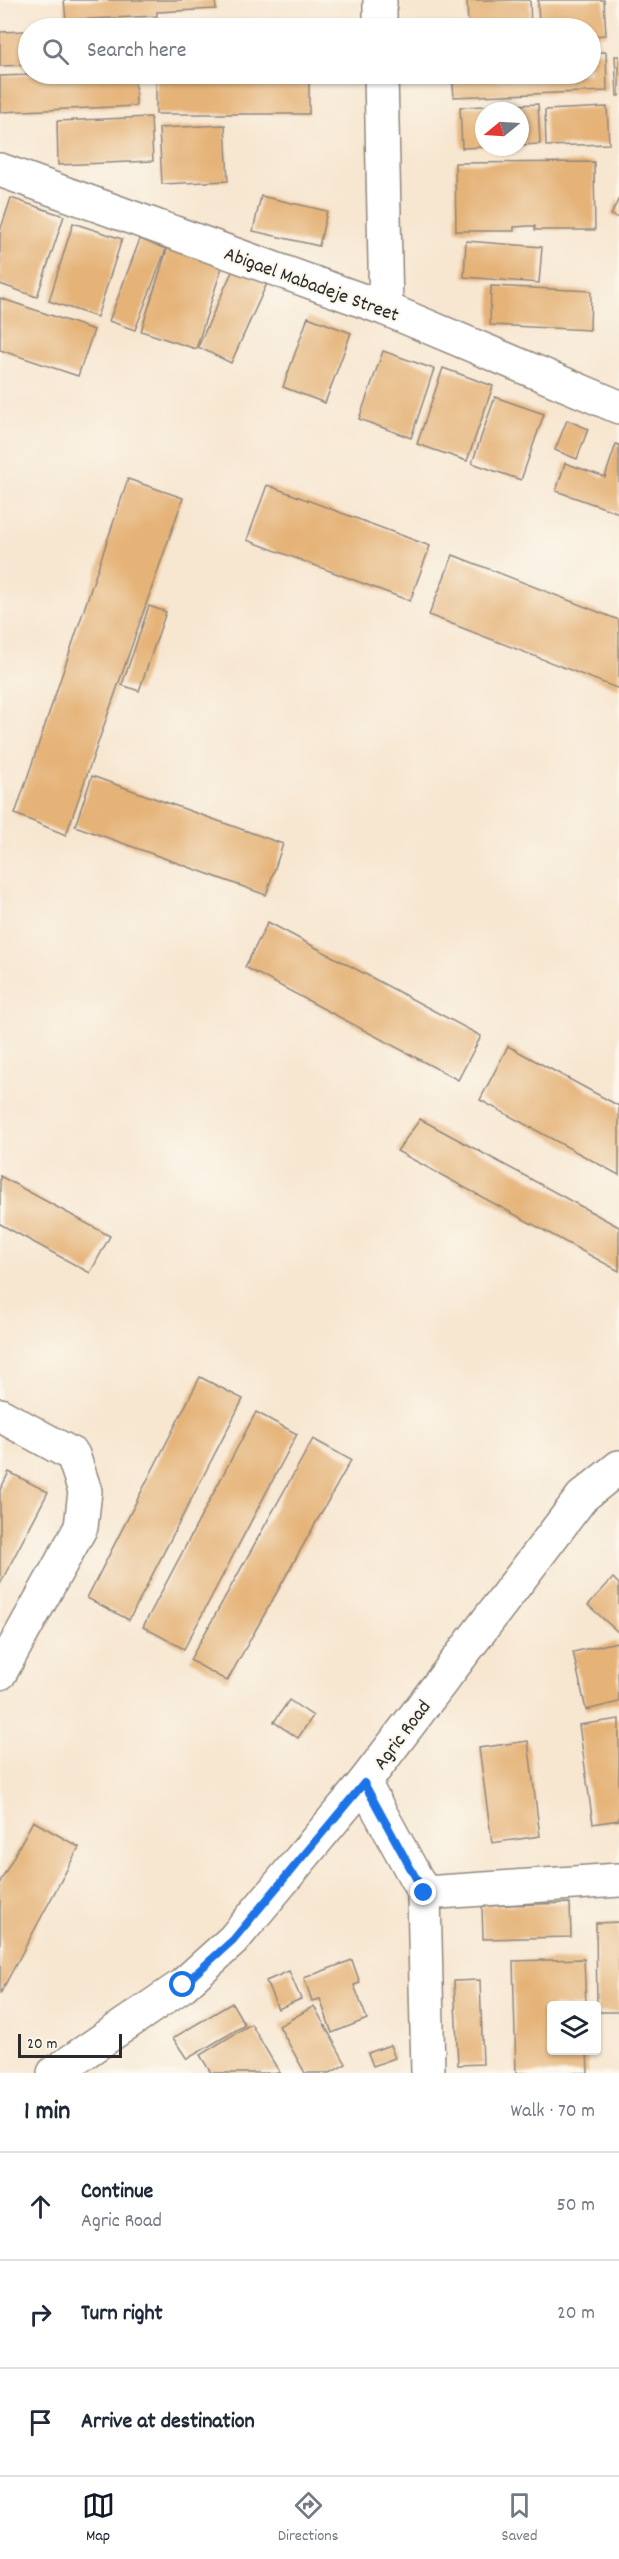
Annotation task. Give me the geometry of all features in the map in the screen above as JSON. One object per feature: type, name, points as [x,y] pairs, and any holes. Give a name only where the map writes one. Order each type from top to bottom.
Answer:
[{"type":"street","points":[[380,0],[380,18]]},
{"type":"street","points":[[381,84],[386,309]]},
{"type":"street","name":"Abigael Mabadeje Street","points":[[0,170],[386,309],[619,407]]},
{"type":"street","points":[[0,1415],[74,1455],[85,1491],[81,1527],[0,1673]]},
{"type":"street","name":"Agric Road","points":[[54,2073],[183,1985],[233,1940],[364,1783],[582,1497],[619,1467]]},
{"type":"street","points":[[364,1783],[424,1893],[428,2073]]},
{"type":"street","points":[[424,1893],[619,1880]]},
{"type":"building","points":[[64,0],[215,0],[216,9],[157,12],[157,16],[66,18]]},
{"type":"building","points":[[467,0],[530,0],[531,18],[468,18]]},
{"type":"building","points":[[538,0],[604,0],[606,35],[601,35],[601,18],[539,18]]},
{"type":"building","points":[[18,31],[18,65],[0,66],[0,32]]},
{"type":"building","points":[[601,52],[606,52],[607,91],[454,97],[453,84],[601,84]]},
{"type":"building","points":[[615,56],[619,56],[619,96],[617,96]]},
{"type":"building","points":[[18,75],[18,84],[135,84],[136,106],[0,112],[0,76]]},
{"type":"building","points":[[156,84],[309,84],[309,114],[156,114]]},
{"type":"building","points":[[529,104],[538,104],[540,144],[529,145]]},
{"type":"building","points":[[475,106],[475,147],[462,148],[460,107]]},
{"type":"building","points":[[607,107],[609,144],[546,146],[545,110]]},
{"type":"building","points":[[151,117],[153,161],[58,165],[57,121]]},
{"type":"building","points":[[225,125],[228,181],[162,184],[159,128]]},
{"type":"building","points":[[594,162],[595,230],[535,230],[535,226],[529,226],[514,227],[514,231],[456,231],[455,163]]},
{"type":"building","points":[[261,196],[327,211],[319,246],[253,231]]},
{"type":"building","points":[[11,198],[64,216],[37,297],[0,284],[0,231]]},
{"type":"building","points":[[619,198],[619,218],[611,215]]},
{"type":"building","points":[[73,223],[122,239],[97,317],[49,301]]},
{"type":"building","points":[[140,239],[166,249],[135,330],[109,321]]},
{"type":"building","points":[[466,241],[542,247],[539,283],[464,277]]},
{"type":"building","points":[[169,243],[224,261],[196,349],[141,331]]},
{"type":"building","points":[[235,265],[268,281],[231,363],[198,347]]},
{"type":"building","points":[[491,286],[591,291],[590,330],[490,325]]},
{"type":"building","points":[[0,298],[94,330],[78,376],[0,350]]},
{"type":"building","points":[[308,317],[351,333],[325,403],[283,387]]},
{"type":"building","points":[[383,351],[434,369],[411,438],[359,419]]},
{"type":"building","points":[[443,368],[493,386],[467,461],[417,444]]},
{"type":"building","points":[[495,397],[544,414],[521,480],[472,463]]},
{"type":"building","points":[[567,420],[588,429],[577,459],[555,450]]},
{"type":"building","points":[[616,444],[619,445],[619,513],[556,491],[565,463],[605,477]]},
{"type":"building","points":[[128,479],[183,498],[66,835],[15,814]]},
{"type":"building","points":[[267,485],[430,546],[410,601],[247,540]]},
{"type":"building","points":[[453,555],[619,620],[619,689],[429,615]]},
{"type":"building","points":[[149,606],[166,612],[139,691],[122,685]]},
{"type":"building","points":[[92,776],[283,844],[266,895],[75,826]]},
{"type":"building","points":[[268,922],[481,1036],[458,1080],[245,967]]},
{"type":"building","points":[[508,1046],[619,1106],[619,1175],[480,1100]]},
{"type":"building","points":[[420,1119],[619,1227],[619,1271],[397,1151]]},
{"type":"building","points":[[0,1176],[110,1236],[90,1273],[0,1224]]},
{"type":"building","points":[[200,1377],[243,1399],[129,1620],[87,1598]]},
{"type":"building","points":[[256,1412],[297,1434],[184,1649],[143,1627]]},
{"type":"building","points":[[313,1439],[351,1460],[227,1681],[190,1660]]},
{"type":"building","points":[[9,1472],[48,1492],[0,1584],[0,1490]]},
{"type":"building","points":[[613,1578],[619,1584],[619,1633],[588,1605]]},
{"type":"building","points":[[617,1642],[619,1702],[586,1710],[573,1652]]},
{"type":"building","points":[[289,1700],[313,1716],[298,1738],[274,1722]]},
{"type":"building","points":[[619,1719],[619,1820],[593,1824],[579,1725]]},
{"type":"building","points":[[528,1741],[540,1836],[492,1843],[479,1748]]},
{"type":"building","points":[[33,1821],[79,1847],[0,1994],[0,1882]]},
{"type":"building","points":[[570,1903],[571,1937],[483,1939],[482,1906]]},
{"type":"building","points":[[619,1922],[619,2012],[601,2012],[601,2001],[597,2001],[596,1923]]},
{"type":"building","points":[[584,1959],[586,2001],[547,2001],[547,2055],[587,2055],[588,2073],[516,2073],[513,1961]]},
{"type":"building","points":[[352,1960],[360,1983],[354,1985],[367,2019],[332,2033],[320,1999],[312,2001],[304,1978]]},
{"type":"building","points":[[289,1971],[301,1999],[278,2009],[266,1981]]},
{"type":"building","points":[[480,1980],[483,2064],[458,2065],[454,1981]]},
{"type":"building","points":[[232,2003],[245,2025],[187,2059],[173,2038]]},
{"type":"building","points":[[314,2006],[346,2064],[330,2073],[305,2073],[279,2026]]},
{"type":"building","points":[[251,2024],[280,2073],[211,2073],[200,2055]]},
{"type":"building","points":[[390,2045],[395,2058],[373,2066],[368,2053]]},
{"type":"route","points":[[183,1985],[233,1940],[364,1783],[424,1893]]}]
